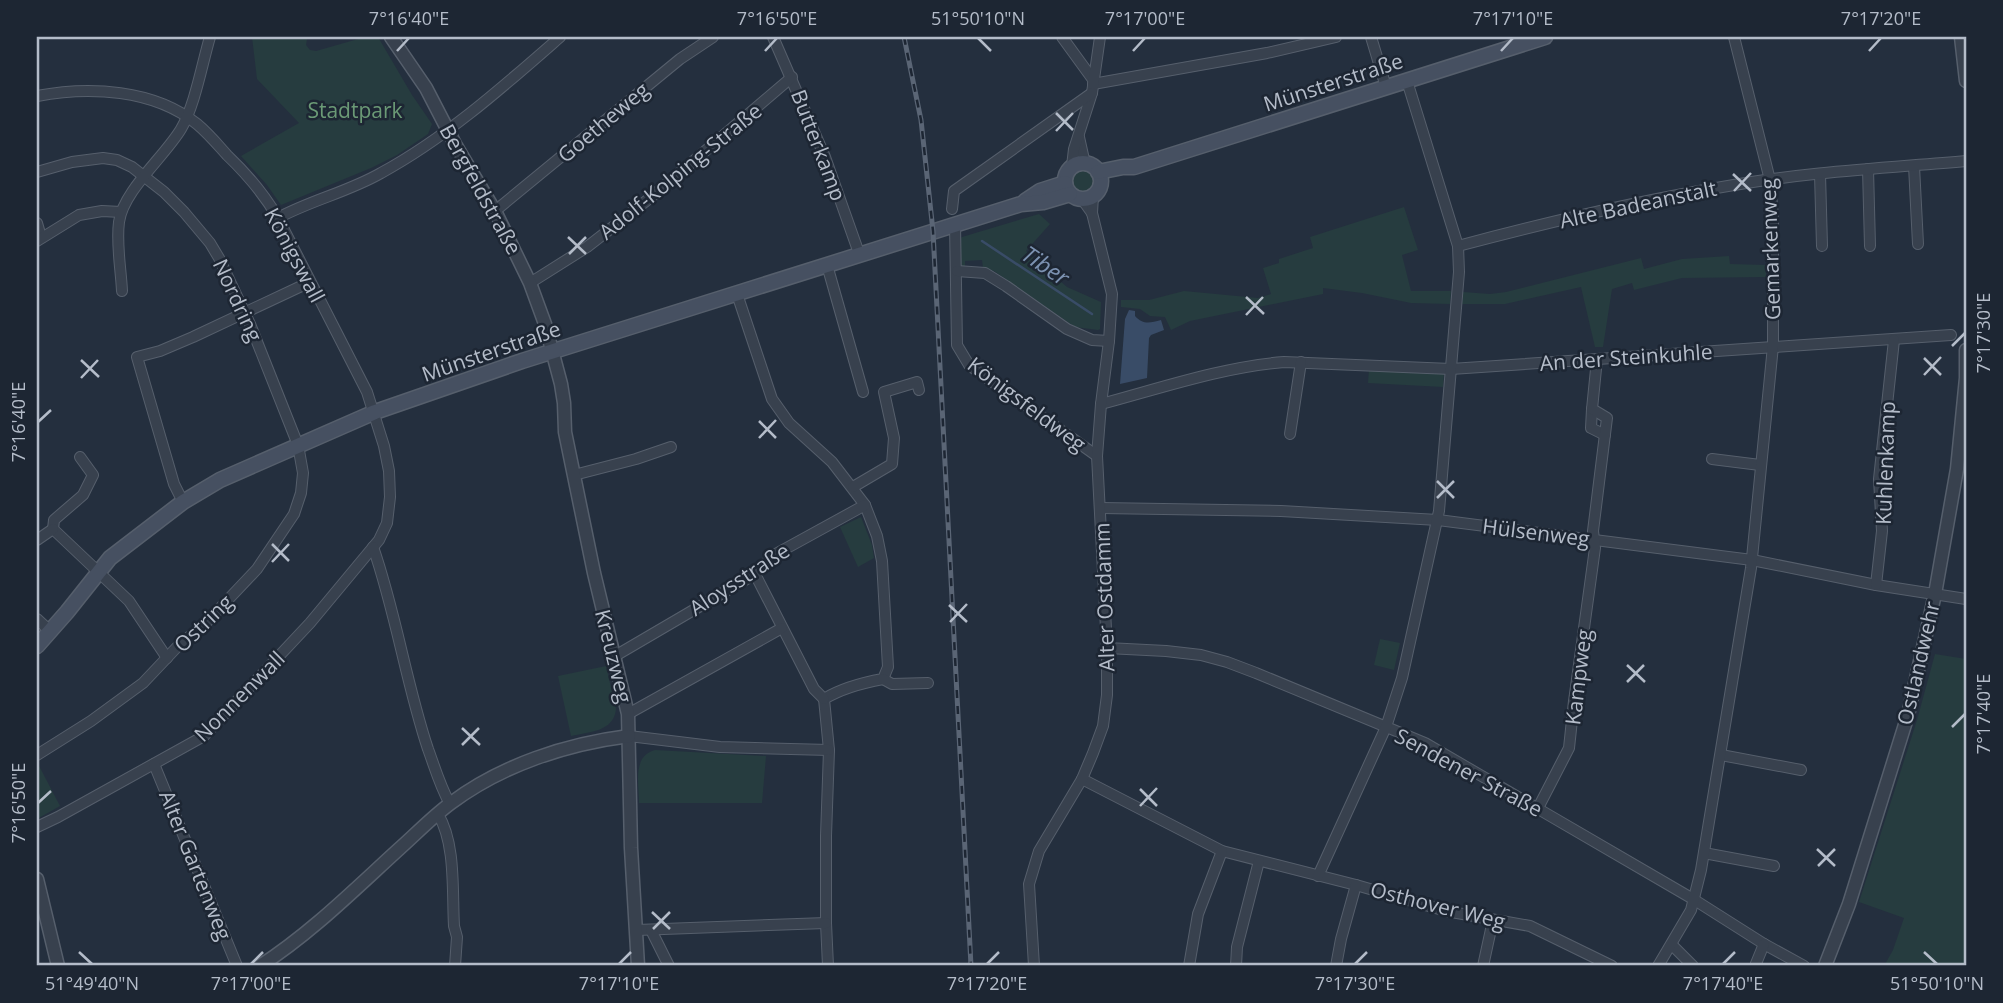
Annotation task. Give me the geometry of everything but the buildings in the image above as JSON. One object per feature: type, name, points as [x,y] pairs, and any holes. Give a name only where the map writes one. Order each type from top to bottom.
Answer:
[{"type":"main road","name":"Münsterstraße","points":[[37,646],[98,572],[125,545],[183,502],[220,480],[375,412],[552,351],[1021,204],[1040,191],[1126,175],[1134,167],[1545,37]]},
{"type":"street","points":[[122,292],[119,232],[121,212],[181,130],[210,37]]},
{"type":"street","name":"Bergfeldstraße","points":[[391,37],[426,88],[495,211],[530,283],[552,351]]},
{"type":"street","points":[[278,218],[378,176],[419,152],[560,37]]},
{"type":"street","name":"Goetheweg","points":[[495,211],[680,58],[713,37]]},
{"type":"street","name":"Butterkamp","points":[[773,37],[825,157],[860,256]]},
{"type":"street","points":[[1062,37],[1093,86]]},
{"type":"street","points":[[1083,182],[1074,149],[1093,86],[1100,37]]},
{"type":"street","points":[[952,209],[954,191],[1093,86],[1336,37]]},
{"type":"street","points":[[1371,37],[1386,87]]},
{"type":"street","name":"Gemarkenweg","points":[[1658,966],[1691,910],[1704,853],[1752,560],[1773,346],[1773,219],[1770,180],[1734,37]]},
{"type":"street","points":[[1961,37],[1966,81]]},
{"type":"street","name":"Adolf-Kolping-Straße","points":[[530,283],[587,247],[650,198],[792,77]]},
{"type":"street","points":[[1318,876],[1386,727],[1402,678],[1438,520],[1459,272],[1458,246],[1407,81]]},
{"type":"street","name":"Königswall","points":[[37,96],[97,90],[139,96],[187,117],[198,124],[263,195],[278,218],[375,412],[386,455],[390,497],[387,523],[373,547]]},
{"type":"street","name":"Nordring","points":[[37,172],[72,162],[103,158],[117,160],[132,167],[174,201],[210,243],[226,271],[259,344],[298,445]]},
{"type":"street","name":"Alte Badeanstalt","points":[[1458,246],[1569,217],[1729,186],[1868,169],[1966,161]]},
{"type":"street","points":[[1914,166],[1918,244]]},
{"type":"street","points":[[1868,169],[1870,246]]},
{"type":"street","points":[[1821,174],[1822,246]]},
{"type":"street","name":"Alter Ostdamm","points":[[1034,966],[1029,884],[1039,851],[1082,779],[1103,726],[1107,695],[1097,456],[1112,295],[1083,182]]},
{"type":"street","points":[[37,223],[39,239],[79,215],[102,211],[121,212]]},
{"type":"street","name":"Königsfeldweg","points":[[955,225],[957,345],[965,359],[987,379],[1097,456]]},
{"type":"street","points":[[827,265],[863,392]]},
{"type":"street","points":[[957,271],[985,273],[1068,330],[1091,340],[1109,341]]},
{"type":"street","points":[[183,502],[174,484],[137,358],[160,351],[310,282]]},
{"type":"street","points":[[737,294],[772,398],[789,423],[832,462],[853,487],[865,505],[877,536],[882,561],[888,667],[883,679]]},
{"type":"street","name":"An der Steinkuhle","points":[[1101,404],[1260,364],[1301,362],[1451,369],[1951,335]]},
{"type":"street","name":"Kuhlenkamp","points":[[1876,585],[1882,531],[1880,479],[1894,340]]},
{"type":"street","name":"Ostlandwehr","points":[[1825,966],[1849,904],[1908,715],[1935,594],[1957,469],[1966,378],[1966,350]]},
{"type":"street","name":"Kreuzweg","points":[[552,351],[564,404],[565,432],[574,475],[628,714],[631,848],[638,966]]},
{"type":"street","points":[[1592,409],[1607,418],[1605,436],[1591,428],[1592,409],[1597,359]]},
{"type":"street","points":[[1290,434],[1301,362]]},
{"type":"street","points":[[853,487],[892,464],[894,438],[884,392],[917,382],[919,390]]},
{"type":"street","name":"Kampweg","points":[[1538,808],[1569,748],[1595,548],[1592,531],[1605,436]]},
{"type":"street","name":"Ostring","points":[[37,755],[143,683],[178,646],[204,625],[257,569],[294,514],[301,493],[303,473],[298,445]]},
{"type":"street","points":[[574,475],[671,447]]},
{"type":"street","points":[[37,540],[53,529],[54,520],[83,495],[93,475],[79,457]]},
{"type":"street","points":[[1713,459],[1760,465]]},
{"type":"street","name":"Aloysstraße","points":[[615,656],[755,574],[774,555],[865,505]]},
{"type":"street","name":"Hülsenweg","points":[[1101,508],[1280,511],[1438,520],[1752,560],[1876,585],[1966,599]]},
{"type":"street","points":[[53,529],[129,601],[167,658]]},
{"type":"street","points":[[373,547],[386,585],[419,720],[450,804]]},
{"type":"street","name":"Nonnenwall","points":[[37,827],[204,736],[310,623],[373,547]]},
{"type":"street","points":[[755,574],[814,689],[824,699],[828,750],[828,966]]},
{"type":"street","points":[[37,620],[51,632]]},
{"type":"street","points":[[628,714],[782,628]]},
{"type":"street","name":"Sendener Straße","points":[[1107,648],[1166,651],[1227,662],[1448,755],[1804,966]]},
{"type":"street","points":[[824,699],[837,691],[883,679],[892,684],[928,683]]},
{"type":"street","points":[[260,966],[337,907],[450,804],[494,776],[525,763],[577,745],[629,736],[720,747],[828,750]]},
{"type":"street","points":[[1721,755],[1801,769]]},
{"type":"street","name":"Alter Gartenweg","points":[[155,764],[237,966]]},
{"type":"street","name":"Osthover Weg","points":[[1082,779],[1222,851],[1446,911],[1530,926],[1612,966]]},
{"type":"street","points":[[438,814],[450,848],[454,926],[457,937],[454,966]]},
{"type":"street","points":[[1189,966],[1198,914],[1222,851]]},
{"type":"street","points":[[1704,853],[1774,866]]},
{"type":"street","points":[[1236,966],[1237,947],[1259,861]]},
{"type":"street","points":[[37,879],[58,966]]},
{"type":"street","points":[[1336,966],[1340,939],[1356,885]]},
{"type":"street","points":[[1483,966],[1493,920]]},
{"type":"street","points":[[637,930],[826,923]]},
{"type":"street","points":[[651,930],[669,966]]},
{"type":"street","points":[[1755,966],[1764,944]]},
{"type":"street","points":[[1672,945],[1693,966]]},
{"type":"green space","name":"Stadtpark","points":[[252,37],[309,37],[306,45],[310,50],[316,51],[365,37],[378,37],[432,124],[428,134],[397,155],[371,168],[281,205],[241,156],[299,123],[257,79]]},
{"type":"green space","points":[[1079,170],[1087,170],[1094,177],[1094,185],[1087,192],[1079,192],[1072,185],[1072,177]]},
{"type":"green space","points":[[1404,207],[1418,250],[1402,255],[1411,291],[1451,291],[1450,304],[1411,303],[1323,288],[1323,294],[1190,321],[1171,330],[1165,317],[1150,316],[1140,309],[1121,307],[1121,300],[1149,300],[1184,291],[1258,298],[1271,294],[1263,268],[1279,263],[1279,259],[1313,248],[1310,237]]},
{"type":"green space","points":[[1039,214],[1050,224],[1026,251],[1067,287],[1101,302],[1100,329],[1075,327],[994,271],[983,268],[982,260],[965,261],[965,268],[960,266],[959,240],[962,237]]},
{"type":"green space","points":[[1729,256],[1730,264],[1766,265],[1766,277],[1682,278],[1634,290],[1632,283],[1612,289],[1603,347],[1595,347],[1581,287],[1505,304],[1462,304],[1463,292],[1506,292],[1641,258],[1644,269],[1682,259]]},
{"type":"green space","points":[[1369,369],[1444,373],[1443,387],[1368,383]]},
{"type":"green space","points":[[861,517],[874,558],[858,567],[840,527]]},
{"type":"green space","points":[[1380,639],[1400,643],[1394,670],[1374,665]]},
{"type":"green space","points":[[1935,654],[1966,659],[1966,966],[1884,966],[1893,950],[1904,918],[1859,902],[1917,720]]},
{"type":"green space","points":[[606,666],[616,709],[614,717],[599,730],[571,736],[558,676]]},
{"type":"green space","points":[[655,750],[766,756],[762,803],[639,803],[640,764],[648,753]]},
{"type":"green space","points":[[37,762],[60,806],[37,819]]},
{"type":"water","points":[[1129,310],[1135,311],[1135,316],[1144,322],[1161,320],[1164,330],[1149,338],[1147,378],[1120,384],[1125,319]]},
{"type":"waterway","name":"Tiber","points":[[982,241],[1092,314]]},
{"type":"railway","points":[[904,37],[921,120],[933,231],[971,966]]}]
